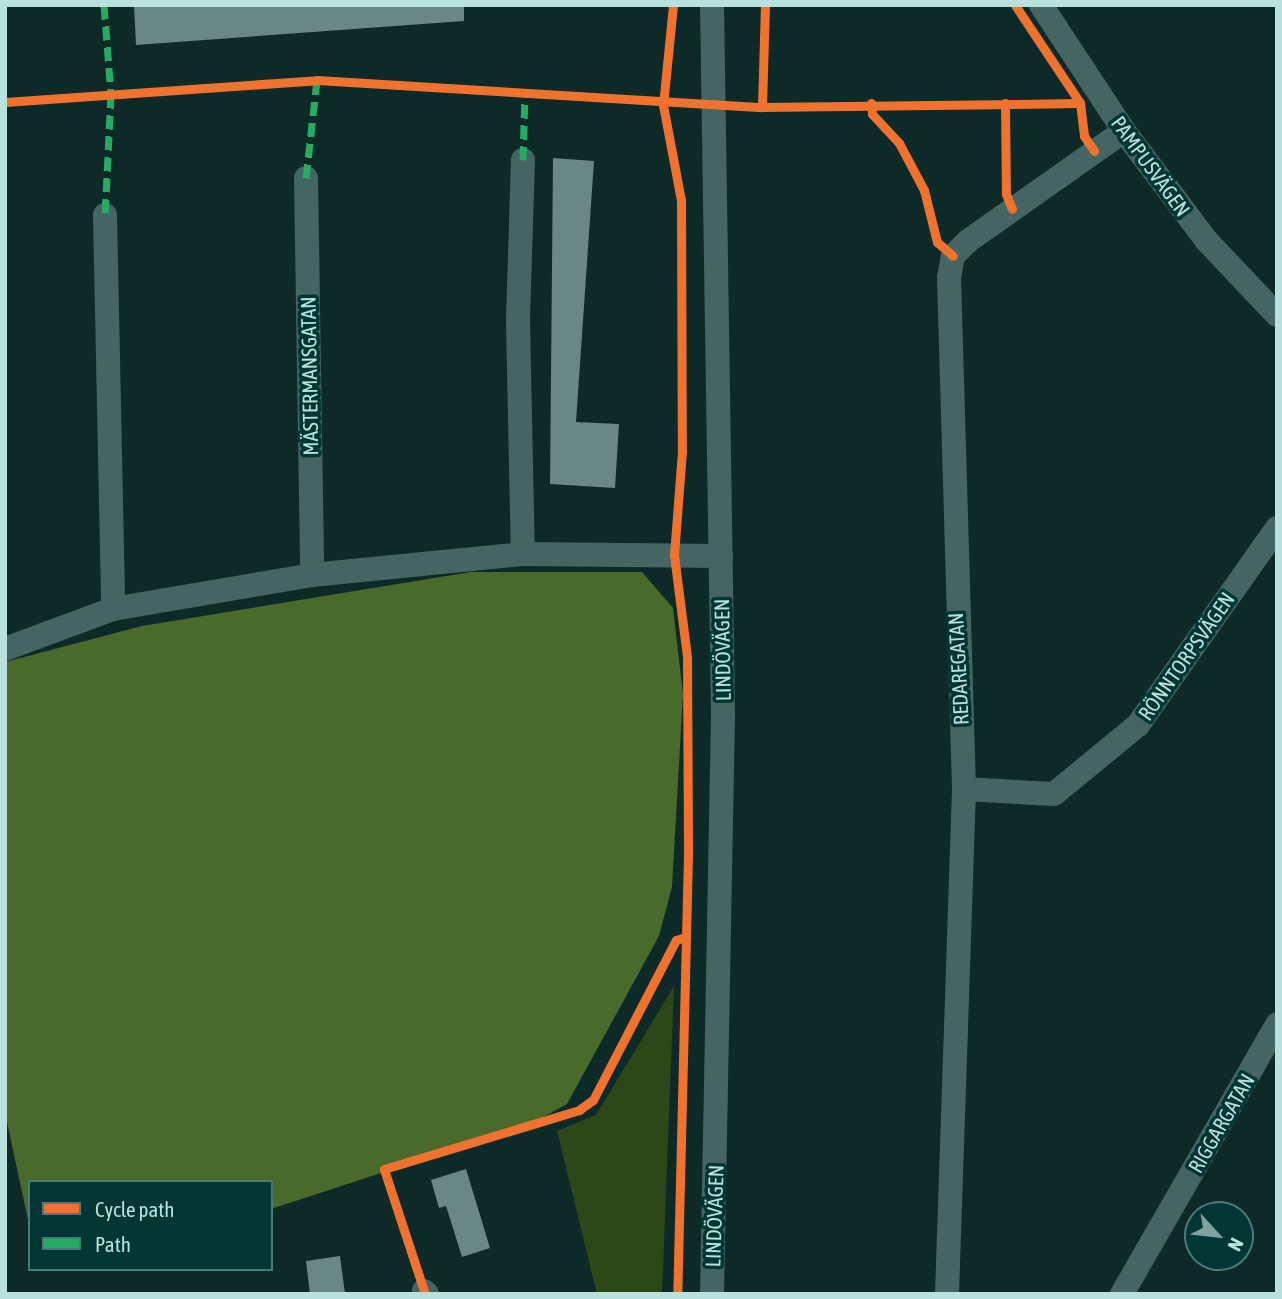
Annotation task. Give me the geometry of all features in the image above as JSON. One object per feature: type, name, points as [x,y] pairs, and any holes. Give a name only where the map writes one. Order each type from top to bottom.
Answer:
[{"type":"street","name":"LINDÖVÄGEN","points":[[712,5],[721,556],[721,949],[712,1294]]},
{"type":"street","name":"PAMPUSVÄGEN","points":[[1041,5],[1124,131],[1206,240],[1277,315]]},
{"type":"street","name":"REDAREGATAN","points":[[947,1294],[964,789],[949,411],[953,256],[1124,131]]},
{"type":"street","points":[[523,160],[518,322],[523,554]]},
{"type":"street","name":"MÄSTERMANSGATAN","points":[[306,178],[313,575]]},
{"type":"street","points":[[105,215],[113,609]]},
{"type":"street","name":"RÖNNTORPSVÄGEN","points":[[964,789],[1054,794],[1138,725],[1277,528]]},
{"type":"street","points":[[5,649],[113,609],[313,575],[523,554],[721,556]]},
{"type":"street","name":"RIGGARGATAN","points":[[1122,1294],[1277,1024]]},
{"type":"green space","points":[[471,572],[642,572],[673,608],[683,694],[672,887],[659,936],[567,1104],[531,1124],[273,1208],[273,1180],[28,1180],[28,1220],[5,1113],[5,662],[142,626]]},
{"type":"green space","points":[[674,986],[662,1294],[597,1294],[557,1131],[596,1115]]},
{"type":"building","points":[[134,5],[464,5],[464,21],[136,45]]},
{"type":"building","points":[[553,158],[594,161],[576,422],[619,424],[615,488],[550,484]]},
{"type":"building","points":[[466,1169],[490,1248],[462,1257],[446,1206],[439,1208],[431,1180]]},
{"type":"building","points":[[340,1256],[345,1294],[310,1294],[306,1261]]},
{"type":"marked path","points":[[104,5],[111,94],[105,215]]},
{"type":"marked path","points":[[306,178],[317,80]]},
{"type":"marked path","points":[[523,160],[525,92]]},
{"type":"cycle path","points":[[673,5],[663,105],[681,200],[682,451],[674,555],[687,657],[688,855],[677,1294]]},
{"type":"cycle path","points":[[765,5],[762,107],[1080,103]]},
{"type":"cycle path","points":[[1015,5],[1080,103],[1084,136],[1094,151]]},
{"type":"cycle path","points":[[5,102],[317,80],[762,107]]},
{"type":"cycle path","points":[[871,103],[872,114],[899,143],[924,190],[937,242],[953,256]]},
{"type":"cycle path","points":[[1005,103],[1006,194],[1012,209]]},
{"type":"cycle path","points":[[424,1291],[384,1169],[579,1110],[593,1100],[676,940],[685,937]]}]
